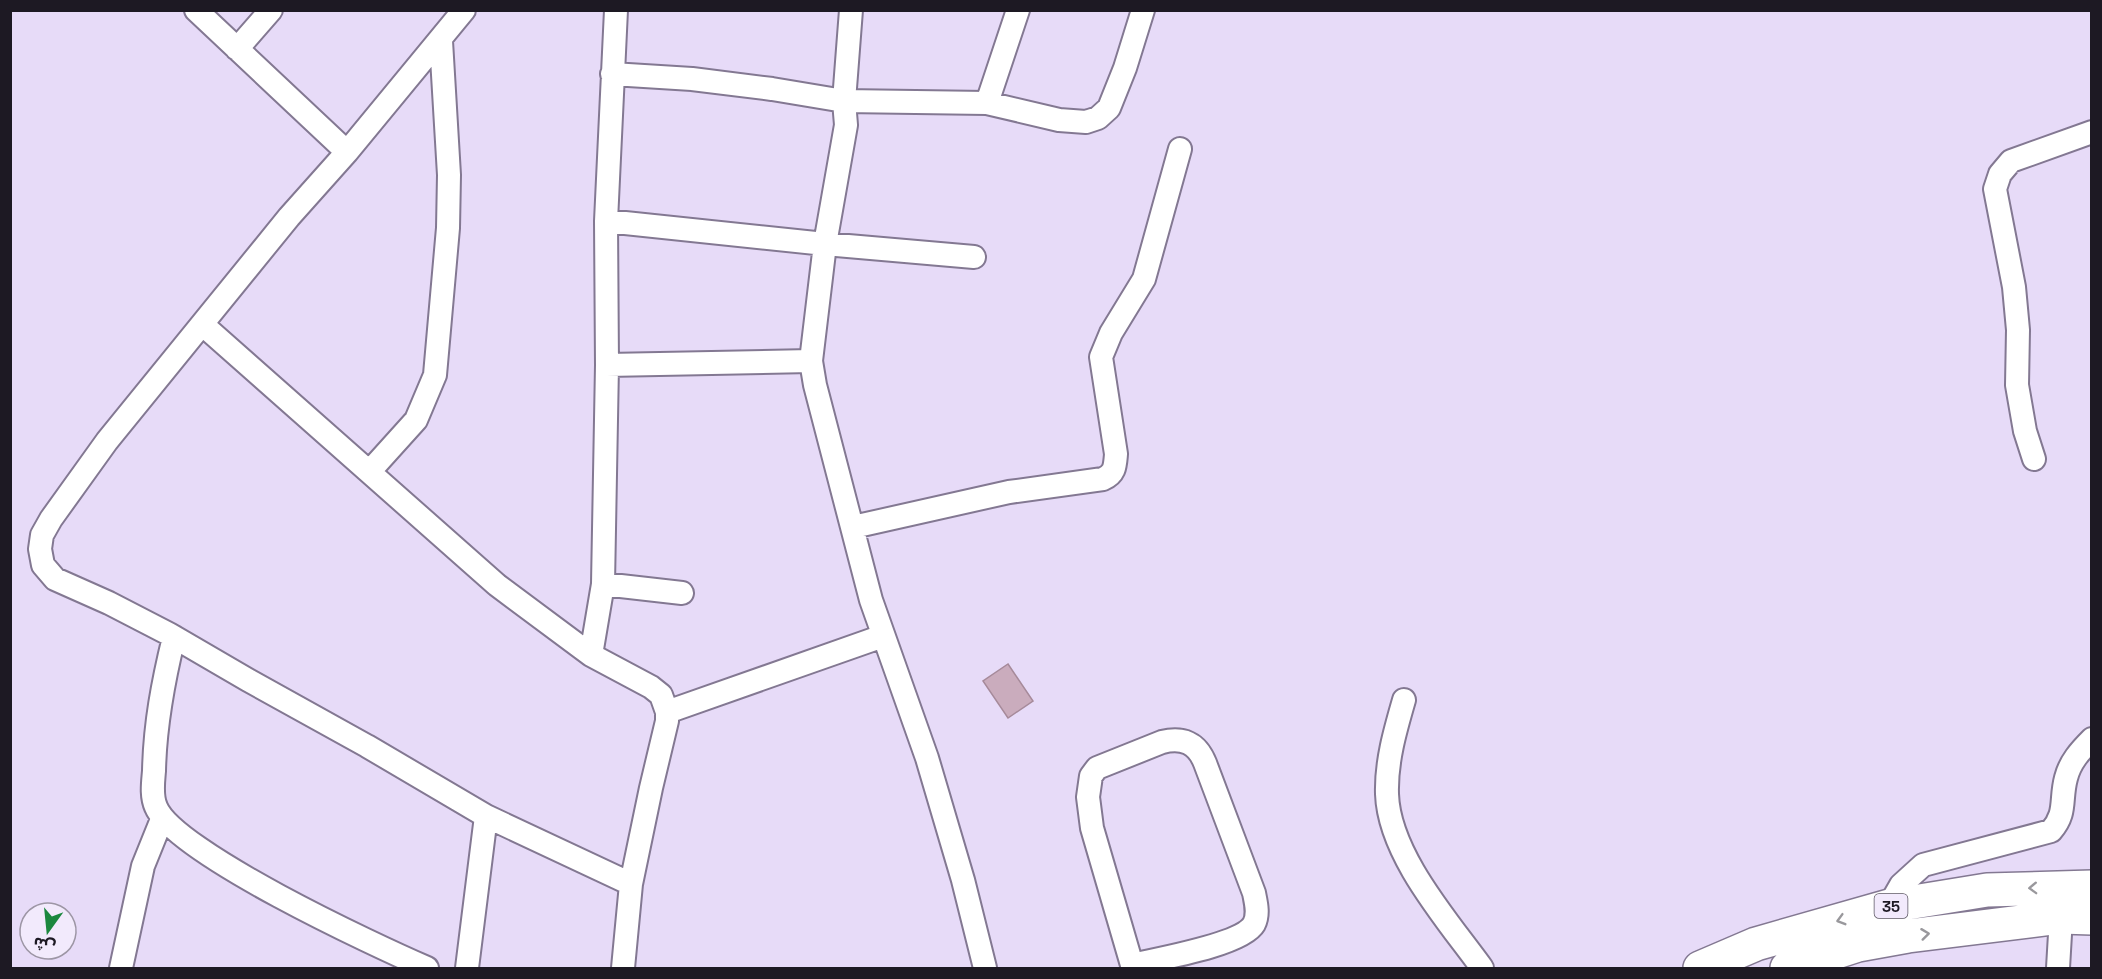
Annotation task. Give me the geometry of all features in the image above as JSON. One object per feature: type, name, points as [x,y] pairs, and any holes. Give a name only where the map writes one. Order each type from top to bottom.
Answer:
[{"type":"highway","name":"35","points":[[1700,969],[1756,944],[1889,906],[1987,890],[2091,887]]},
{"type":"highway","name":"35","points":[[1787,969],[1858,945],[1908,936],[2076,918]]},
{"type":"street","points":[[196,10],[347,152]]},
{"type":"street","points":[[237,49],[271,10]]},
{"type":"street","points":[[464,10],[441,41],[289,217],[107,441],[51,519],[40,542],[40,555],[43,565],[55,579],[110,603],[174,637],[486,816],[632,884]]},
{"type":"street","points":[[591,655],[603,584],[607,364],[606,221],[616,10]]},
{"type":"street","points":[[851,10],[844,101],[846,125],[825,244],[811,361],[822,415],[871,600],[927,758],[963,880],[985,969]]},
{"type":"street","points":[[987,104],[1018,10]]},
{"type":"street","points":[[612,74],[772,89],[844,101],[987,104],[1059,120],[1086,122],[1098,118],[1109,108],[1125,68],[1143,10]]},
{"type":"street","points":[[370,471],[416,420],[435,375],[447,239],[449,175],[441,41]]},
{"type":"street","points":[[2034,459],[2025,431],[2017,385],[2018,330],[2014,287],[1995,189],[2000,174],[2011,161],[2091,132]]},
{"type":"street","points":[[853,527],[1009,492],[1103,479],[1110,476],[1116,454],[1101,357],[1111,333],[1144,279],[1180,149]]},
{"type":"street","points":[[606,221],[974,257]]},
{"type":"street","points":[[203,325],[497,585],[591,655],[651,687],[661,696],[667,712],[667,721],[632,884],[623,969]]},
{"type":"street","points":[[607,364],[811,361]]},
{"type":"street","points":[[603,584],[682,593]]},
{"type":"street","points":[[667,712],[883,636]]},
{"type":"street","points":[[174,637],[161,694],[155,735],[153,798],[162,819],[195,846],[252,881],[375,946],[427,969]]},
{"type":"street","points":[[1404,700],[1389,753],[1387,796],[1394,828],[1420,883],[1482,969]]},
{"type":"street","points":[[1174,739],[1195,746],[1202,753],[1258,909],[1255,922],[1249,930],[1218,944],[1133,967],[1092,828],[1088,797],[1091,776],[1097,768],[1174,739]]},
{"type":"street","points":[[1889,906],[1901,885],[1923,865],[2051,831],[2059,822],[2064,810],[2063,796],[2066,778],[2073,759],[2091,740]]},
{"type":"street","points":[[467,969],[486,816]]},
{"type":"street","points":[[121,969],[143,866],[162,819]]},
{"type":"street","points":[[2058,969],[2076,918]]},
{"type":"building","points":[[1008,664],[1033,701],[1008,718],[983,681]]}]
